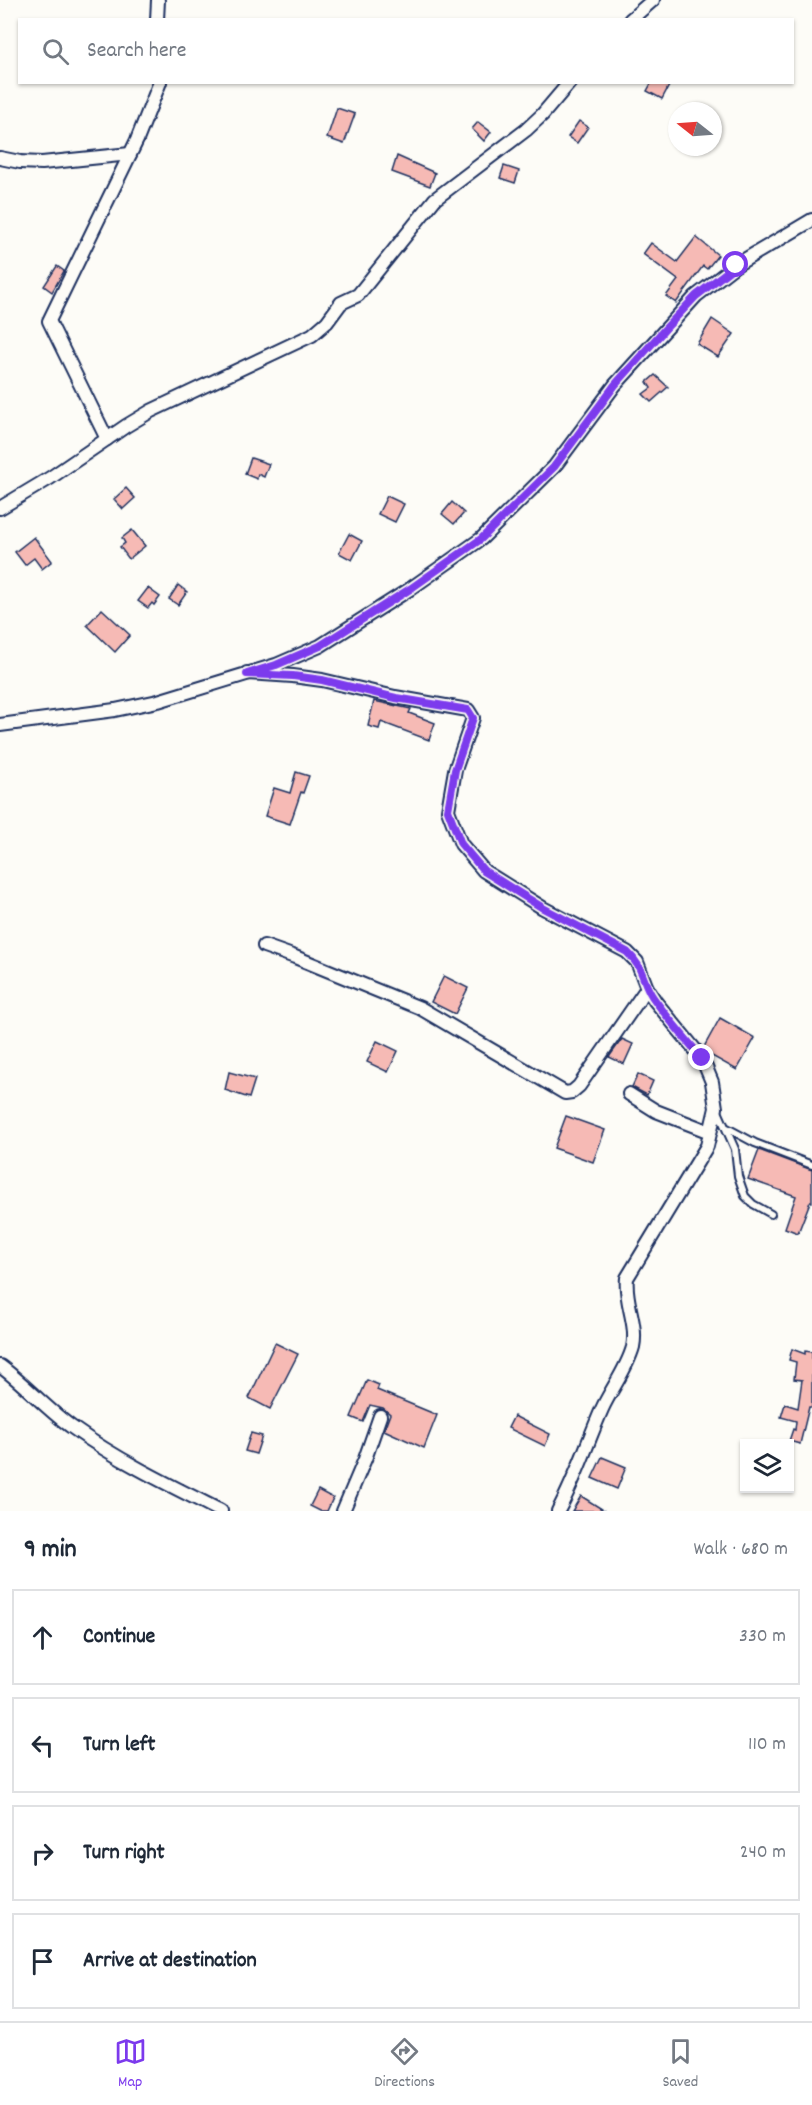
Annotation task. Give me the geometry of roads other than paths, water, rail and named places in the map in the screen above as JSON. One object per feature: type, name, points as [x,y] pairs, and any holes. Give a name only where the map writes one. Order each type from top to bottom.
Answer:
[{"type":"street","points":[[157,18],[158,0]]},
{"type":"street","points":[[632,18],[652,0]]},
{"type":"street","points":[[107,439],[49,321],[130,154],[159,84]]},
{"type":"street","points":[[0,508],[151,411],[320,330],[341,303],[358,295],[435,199],[526,130],[568,84]]},
{"type":"street","points":[[0,158],[42,163],[130,154]]},
{"type":"street","points":[[0,725],[115,711],[158,701],[276,665],[320,646],[410,589],[481,539],[554,467],[615,385],[696,296],[736,265],[812,220]]},
{"type":"street","points":[[247,674],[322,680],[396,698],[468,710],[473,718],[455,770],[448,810],[461,844],[484,871],[543,908],[627,952],[638,962],[647,988],[679,1032],[702,1058],[712,1082],[716,1108],[704,1151],[627,1278],[633,1347],[603,1407],[576,1475],[558,1511]]},
{"type":"street","points":[[264,946],[420,1008],[565,1093],[572,1092],[579,1086],[647,988]]},
{"type":"street","points":[[630,1094],[656,1111],[710,1132]]},
{"type":"street","points":[[0,1366],[73,1428],[160,1480],[221,1511]]},
{"type":"street","points":[[343,1511],[380,1416]]},
{"type":"lane","points":[[716,1108],[735,1149],[738,1176],[745,1196],[753,1204],[771,1214]]},
{"type":"lane","points":[[726,1127],[755,1143],[812,1165]]}]
